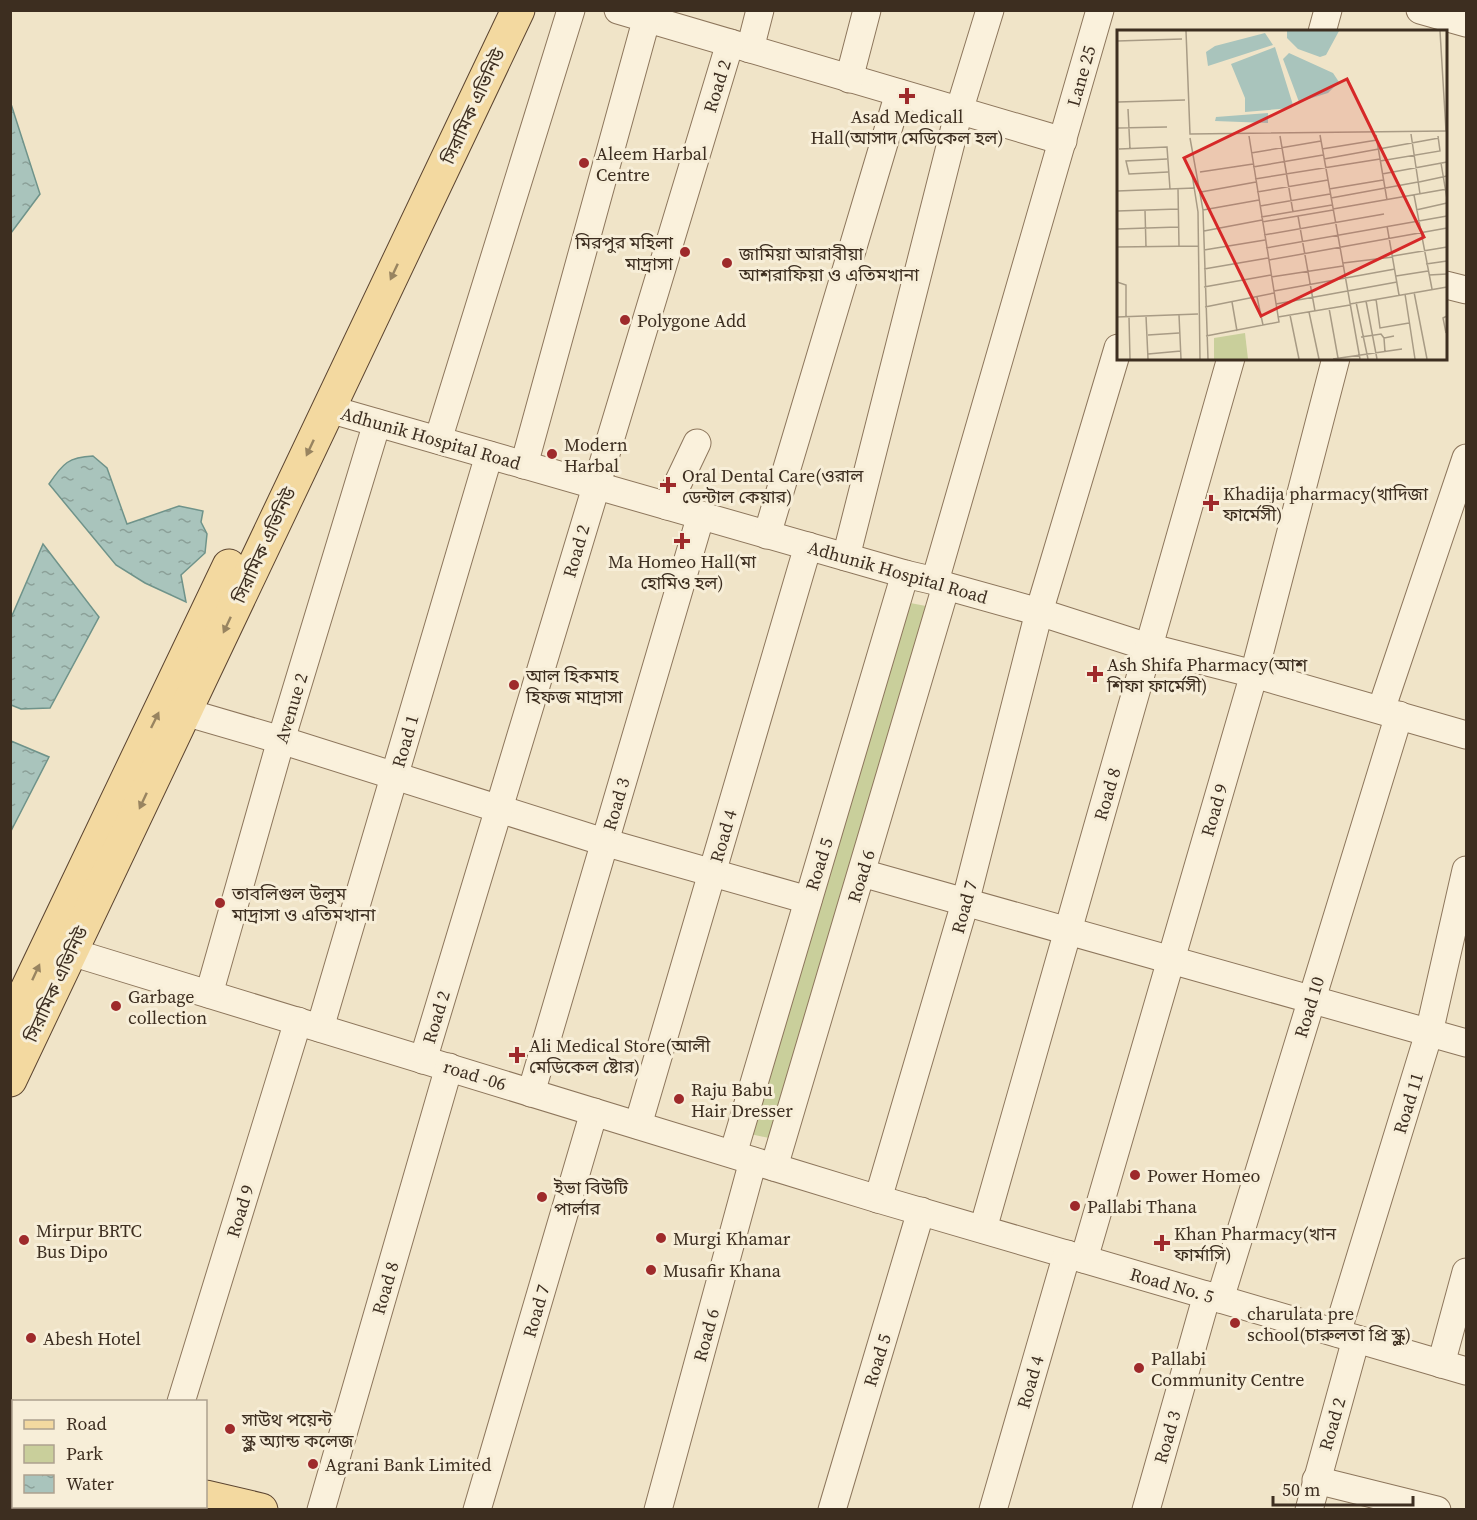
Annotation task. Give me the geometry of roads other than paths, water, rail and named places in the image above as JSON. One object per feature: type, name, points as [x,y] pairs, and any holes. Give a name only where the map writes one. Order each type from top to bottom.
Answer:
[{"type":"main road","name":"সিরামিক এভিনিউ","points":[[10,1025],[495,10]]},
{"type":"main road","name":"সিরামিক এভিনিউ","points":[[10,1080],[518,10]]},
{"type":"main road","points":[[207,1477],[252,1508]]},
{"type":"main road","points":[[207,1497],[252,1508]]},
{"type":"street","points":[[438,440],[571,10]]},
{"type":"street","points":[[618,10],[648,15],[740,46],[1063,141]]},
{"type":"street","name":"Road 2","points":[[423,1060],[500,809],[595,485],[740,46],[760,10]]},
{"type":"street","points":[[849,79],[867,10]]},
{"type":"street","points":[[846,557],[960,111],[990,10]]},
{"type":"street","name":"Lane 25","points":[[941,583],[1100,10]]},
{"type":"street","points":[[1323,30],[1328,10]]},
{"type":"street","points":[[524,465],[648,15]]},
{"type":"street","points":[[1426,16],[1467,23]]},
{"type":"street","points":[[767,535],[898,93]]},
{"type":"street","points":[[1447,285],[1467,290]]},
{"type":"street","name":"Road 7","points":[[878,1199],[965,903],[1040,612],[1117,355]]},
{"type":"street","name":"Road 8","points":[[983,1229],[1230,360]]},
{"type":"street","name":"Road 9","points":[[1076,1257],[1171,960],[1254,674],[1335,360]]},
{"type":"street","name":"Adhunik Hospital Road","points":[[329,409],[941,583],[1148,647],[1254,674],[1467,735]]},
{"type":"street","name":"Avenue 2","points":[[209,994],[281,740],[377,423]]},
{"type":"street","points":[[668,506],[697,443]]},
{"type":"street","name":"Road 1","points":[[309,1025],[394,777],[489,455]]},
{"type":"street","name":"Road 10","points":[[1213,1297],[1311,1000],[1390,713],[1467,458]]},
{"type":"street","name":"Road 3","points":[[531,1093],[701,515]]},
{"type":"street","name":"Road 4","points":[[638,1125],[808,546]]},
{"type":"street","name":"Road 5","points":[[753,1161],[808,900],[905,574]]},
{"type":"street","name":"Road 6","points":[[658,1509],[753,1161],[861,873],[941,583]]},
{"type":"street","points":[[185,712],[604,842],[808,900]]},
{"type":"street","name":"Road 11","points":[[1347,1336],[1429,1033],[1467,870]]},
{"type":"street","points":[[861,873],[1467,1044]]},
{"type":"street","name":"road -06","points":[[71,952],[878,1199]]},
{"type":"street","name":"Road 9","points":[[181,1400],[309,1025]]},
{"type":"street","name":"Road 8","points":[[321,1509],[449,1068]]},
{"type":"street","name":"Road 7","points":[[477,1509],[594,1112]]},
{"type":"street","name":"Road No. 5","points":[[878,1199],[1467,1371]]},
{"type":"street","name":"Road 5","points":[[832,1509],[921,1211]]},
{"type":"street","name":"Road 4","points":[[993,1509],[1076,1257]]},
{"type":"street","points":[[1441,1364],[1467,1272]]},
{"type":"street","name":"Road 3","points":[[1146,1509],[1213,1297]]},
{"type":"street","name":"Road 2","points":[[1308,1509],[1347,1336]]},
{"type":"street","points":[[1316,1480],[1437,1509]]},
{"type":"water","points":[[10,104],[40,194],[11,233]]},
{"type":"water","points":[[93,456],[107,468],[127,524],[179,506],[203,511],[201,522],[207,534],[205,553],[181,575],[186,602],[145,583],[116,565],[49,484],[67,463],[78,458]]},
{"type":"water","points":[[43,544],[99,617],[50,708],[21,709],[11,705],[11,618]]},
{"type":"water","points":[[11,741],[49,757],[11,831]]},
{"type":"railway","points":[[68,1508],[74,1510]]},
{"type":"railway","points":[[119,1508],[125,1510]]},
{"type":"place","name":"Asad Medicall Hall(আসাদ মেডিকেল হল)","points":[[907,96]]},
{"type":"place","name":"Aleem Harbal Centre","points":[[584,163]]},
{"type":"place","name":"মিরপুর মহিলা মাদ্রাসা","points":[[685,252]]},
{"type":"place","name":"জামিয়া আরাবীয়া আশরাফিয়া ও এতিমখানা","points":[[727,263]]},
{"type":"place","name":"Polygone Add","points":[[625,320]]},
{"type":"place","name":"Modern Harbal","points":[[552,454]]},
{"type":"place","name":"Oral Dental Care(ওরাল ডেন্টাল কেয়ার)","points":[[668,485]]},
{"type":"place","name":"Khadija pharmacy(খাদিজা ফার্মেসী)","points":[[1211,503]]},
{"type":"place","name":"Ma Homeo Hall(মা হোমিও হল)","points":[[682,541]]},
{"type":"place","name":"Ash Shifa Pharmacy(আশ শিফা ফার্মেসী)","points":[[1095,674]]},
{"type":"place","name":"আল হিকমাহ হিফজ মাদ্রাসা","points":[[514,685]]},
{"type":"place","name":"তাবলিগুল উলুম মাদ্রাসা ও এতিমখানা","points":[[220,903]]},
{"type":"place","name":"Garbage collection","points":[[116,1006]]},
{"type":"place","name":"Ali Medical Store(আলী মেডিকেল ষ্টোর)","points":[[517,1055]]},
{"type":"place","name":"Raju Babu Hair Dresser","points":[[679,1099]]},
{"type":"place","name":"Power Homeo","points":[[1135,1175]]},
{"type":"place","name":"ইভা বিউটি পার্লার","points":[[542,1197]]},
{"type":"place","name":"Pallabi Thana","points":[[1075,1206]]},
{"type":"place","name":"Murgi Khamar","points":[[661,1238]]},
{"type":"place","name":"Mirpur BRTC Bus Dipo","points":[[24,1240]]},
{"type":"place","name":"Khan Pharmacy(খান ফার্মাসি)","points":[[1162,1243]]},
{"type":"place","name":"Musafir Khana","points":[[651,1270]]},
{"type":"place","name":"charulata pre school(চারুলতা প্রি স্কুল)","points":[[1235,1323]]},
{"type":"place","name":"Abesh Hotel","points":[[31,1338]]},
{"type":"place","name":"Pallabi Community Centre","points":[[1139,1368]]},
{"type":"place","name":"সাউথ পয়েন্ট স্কুল অ্যান্ড কলেজ","points":[[230,1429]]},
{"type":"place","name":"Agrani Bank Limited","points":[[313,1464]]}]
